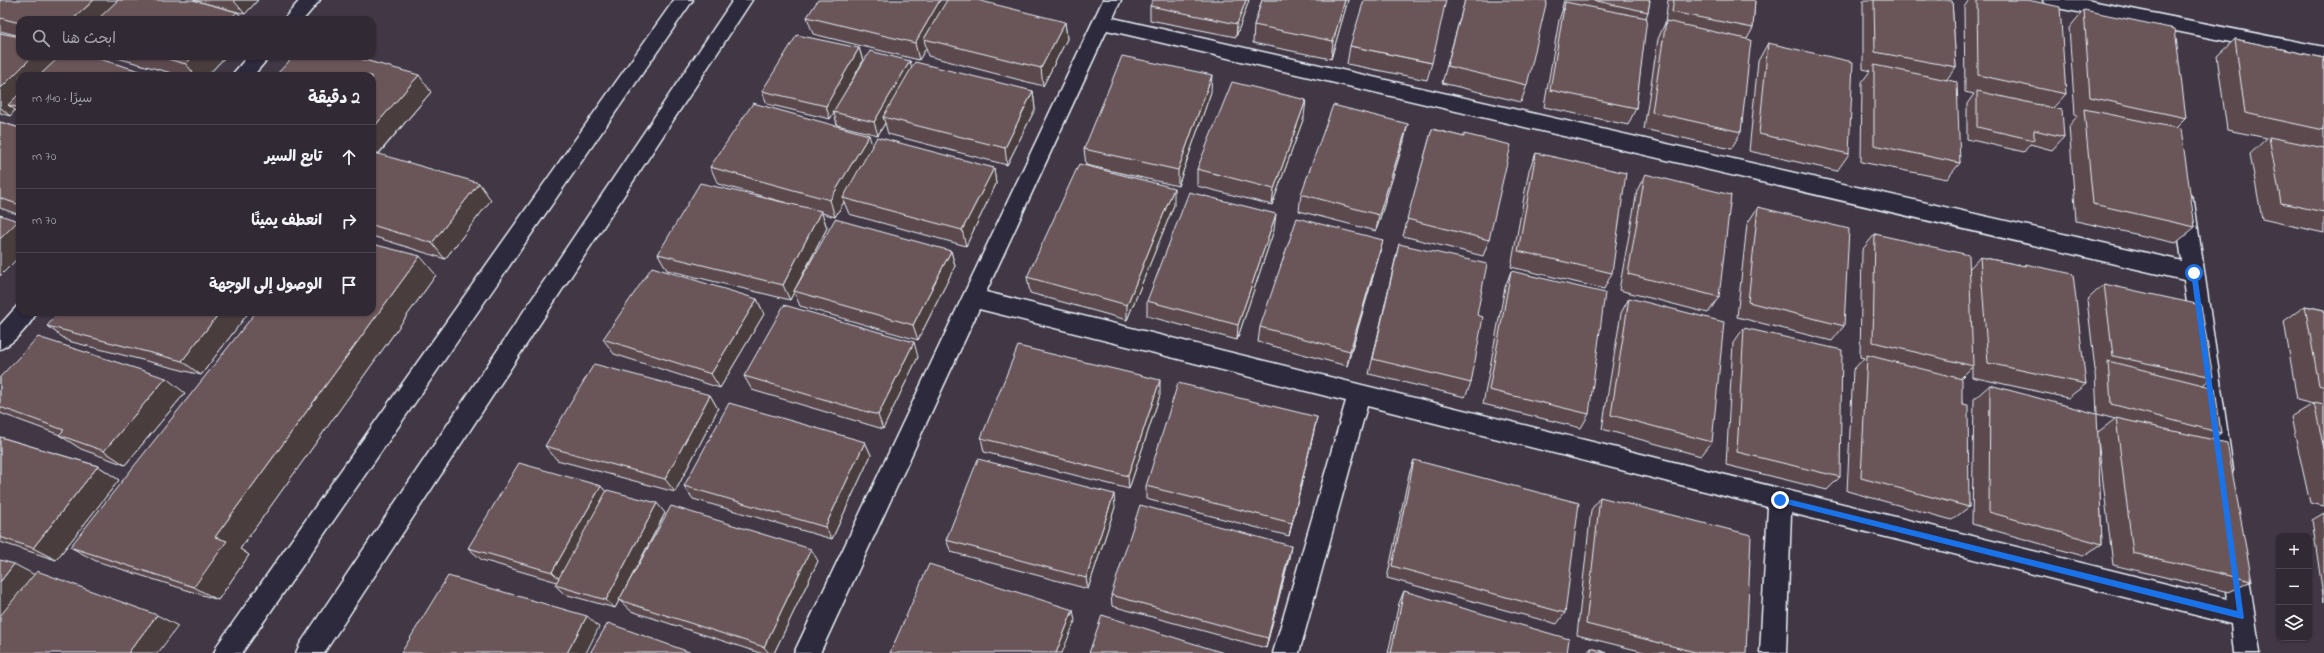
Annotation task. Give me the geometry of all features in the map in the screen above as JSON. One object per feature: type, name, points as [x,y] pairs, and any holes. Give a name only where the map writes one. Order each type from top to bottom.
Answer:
[{"type":"street","points":[[296,16],[311,0]]},
{"type":"street","points":[[227,653],[684,0]]},
{"type":"street","points":[[308,653],[742,0]]},
{"type":"street","points":[[807,653],[1112,0]]},
{"type":"street","points":[[2052,0],[2324,54]]},
{"type":"street","points":[[2160,21],[2167,76]]},
{"type":"street","points":[[1101,22],[2194,273]]},
{"type":"street","points":[[245,72],[256,60]]},
{"type":"street","points":[[2181,179],[2224,491]]},
{"type":"street","points":[[973,298],[2242,615]]},
{"type":"street","points":[[0,340],[22,316]]},
{"type":"street","points":[[1286,653],[1359,395]]},
{"type":"street","points":[[1773,653],[1780,500]]},
{"type":"street","points":[[2231,538],[2247,653]]},
{"type":"building","points":[[0,0],[94,0],[76,16],[16,16],[16,22],[0,18]]},
{"type":"building","points":[[118,0],[193,0],[237,12],[233,16],[101,16]]},
{"type":"building","points":[[818,0],[940,0],[915,43],[807,17]]},
{"type":"building","points":[[947,0],[977,0],[1065,22],[1041,68],[924,39]]},
{"type":"building","points":[[1153,0],[1246,0],[1237,24],[1150,6]]},
{"type":"building","points":[[1262,0],[1345,0],[1333,41],[1254,25]]},
{"type":"building","points":[[1364,0],[1446,0],[1432,63],[1350,46]]},
{"type":"building","points":[[1465,0],[1547,0],[1527,85],[1447,66]]},
{"type":"building","points":[[1592,0],[1650,0],[1648,12]]},
{"type":"building","points":[[1674,0],[1755,0],[1753,28],[1672,12]]},
{"type":"building","points":[[1874,0],[1952,0],[1956,67],[1875,52]]},
{"type":"building","points":[[1977,0],[2028,0],[2060,7],[2066,94],[1978,75]]},
{"type":"building","points":[[1565,2],[1647,18],[1636,108],[1550,90]]},
{"type":"building","points":[[2084,10],[2175,29],[2186,118],[2090,97]]},
{"type":"building","points":[[1666,21],[1751,40],[1741,132],[1652,112]]},
{"type":"building","points":[[0,33],[16,36],[16,60],[29,60],[0,89]]},
{"type":"building","points":[[797,35],[859,48],[826,106],[762,91]]},
{"type":"building","points":[[2235,39],[2324,58],[2324,130],[2245,113]]},
{"type":"building","points":[[1768,43],[1853,62],[1849,154],[1759,134]]},
{"type":"building","points":[[870,51],[910,61],[874,122],[833,112]]},
{"type":"building","points":[[1122,56],[1212,75],[1178,170],[1084,149]]},
{"type":"building","points":[[56,60],[103,60],[143,72],[43,72]]},
{"type":"building","points":[[171,60],[190,60],[186,64]]},
{"type":"building","points":[[290,60],[365,60],[419,75],[376,124],[376,72],[279,72]]},
{"type":"building","points":[[915,62],[1033,91],[1005,148],[883,117]]},
{"type":"building","points":[[1874,65],[1957,82],[1960,163],[1874,145]]},
{"type":"building","points":[[1232,82],[1306,100],[1274,189],[1197,169]]},
{"type":"building","points":[[1977,91],[2062,110],[2064,137],[2034,130],[2034,140],[1977,127]]},
{"type":"building","points":[[16,97],[16,107],[8,105]]},
{"type":"building","points":[[753,103],[869,135],[830,200],[710,167]]},
{"type":"building","points":[[1333,105],[1408,124],[1379,215],[1301,194]]},
{"type":"building","points":[[2084,109],[2181,129],[2195,227],[2093,204]]},
{"type":"building","points":[[0,122],[16,127],[16,204],[0,198]]},
{"type":"building","points":[[1432,129],[1464,137],[1464,134],[1511,145],[1489,240],[1407,219]]},
{"type":"building","points":[[877,137],[994,168],[962,230],[843,198]]},
{"type":"building","points":[[2269,137],[2324,148],[2324,212],[2281,203]]},
{"type":"building","points":[[376,153],[479,183],[432,243],[376,226]]},
{"type":"building","points":[[1536,153],[1626,173],[1612,273],[1518,251]]},
{"type":"building","points":[[1079,164],[1174,188],[1127,305],[1027,277]]},
{"type":"building","points":[[1645,174],[1731,195],[1719,297],[1628,274]]},
{"type":"building","points":[[700,183],[821,211],[783,285],[658,254]]},
{"type":"building","points":[[1189,192],[1276,214],[1238,325],[1147,301]]},
{"type":"building","points":[[1758,207],[1849,229],[1844,326],[1748,302]]},
{"type":"building","points":[[0,215],[16,220],[16,223],[0,239]]},
{"type":"building","points":[[1297,218],[1383,240],[1350,351],[1260,327]]},
{"type":"building","points":[[835,219],[951,251],[913,325],[794,291]]},
{"type":"building","points":[[1875,234],[1969,255],[1973,366],[1873,342]]},
{"type":"building","points":[[1399,244],[1487,264],[1477,315],[1483,317],[1471,383],[1373,359]]},
{"type":"building","points":[[376,245],[420,256],[215,537],[227,541],[194,587],[70,547],[253,316],[376,316]]},
{"type":"building","points":[[1980,257],[2025,266],[2025,264],[2073,274],[2086,384],[1988,363]]},
{"type":"building","points":[[652,267],[757,299],[711,374],[603,339]]},
{"type":"building","points":[[1511,271],[1605,293],[1589,414],[1489,390]]},
{"type":"building","points":[[2104,284],[2201,305],[2213,377],[2113,356]]},
{"type":"building","points":[[1629,298],[1724,322],[1712,442],[1611,415]]},
{"type":"building","points":[[784,305],[914,342],[878,415],[744,376]]},
{"type":"building","points":[[2305,306],[2324,310],[2324,387],[2319,385]]},
{"type":"building","points":[[56,316],[217,316],[182,361],[47,326]]},
{"type":"building","points":[[1744,328],[1842,350],[1840,477],[1737,452]]},
{"type":"building","points":[[38,337],[166,378],[104,451],[59,435],[64,430],[0,407],[0,377]]},
{"type":"building","points":[[1018,346],[1160,380],[1128,476],[981,438]]},
{"type":"building","points":[[1867,355],[1962,379],[1962,404],[1968,405],[1969,507],[1861,478]]},
{"type":"building","points":[[2108,361],[2215,388],[2221,433],[2111,404]]},
{"type":"building","points":[[594,364],[710,395],[665,479],[545,446]]},
{"type":"building","points":[[1178,383],[1317,417],[1292,523],[1146,486]]},
{"type":"building","points":[[1990,385],[2097,414],[2102,544],[1989,512]]},
{"type":"building","points":[[729,403],[865,442],[825,527],[684,486]]},
{"type":"building","points":[[2314,403],[2324,405],[2324,449]]},
{"type":"building","points":[[2116,418],[2227,443],[2252,581],[2133,553]]},
{"type":"building","points":[[0,437],[98,466],[33,548],[0,537]]},
{"type":"building","points":[[978,459],[1114,494],[1086,578],[946,540]]},
{"type":"building","points":[[1414,460],[1579,503],[1565,613],[1392,566]]},
{"type":"building","points":[[519,463],[601,486],[552,572],[468,548]]},
{"type":"building","points":[[607,490],[657,503],[606,600],[555,585]]},
{"type":"building","points":[[1600,497],[1751,535],[1746,653],[1699,653],[1586,624]]},
{"type":"building","points":[[1140,505],[1291,546],[1268,638],[1111,595]]},
{"type":"building","points":[[671,506],[811,549],[764,647],[619,600]]},
{"type":"building","points":[[0,560],[14,564],[0,582]]},
{"type":"building","points":[[929,564],[1073,610],[1056,653],[890,653]]},
{"type":"building","points":[[37,571],[157,615],[128,653],[0,653],[0,616]]},
{"type":"building","points":[[448,576],[587,616],[567,653],[401,653]]},
{"type":"building","points":[[1404,591],[1569,639],[1567,653],[1391,653]]},
{"type":"building","points":[[1102,615],[1224,653],[1089,653]]},
{"type":"building","points":[[608,623],[692,653],[590,653]]},
{"type":"building","points":[[1591,648],[1607,653],[1591,653]]},
{"type":"route","points":[[1780,500],[2242,615],[2194,273]]}]
